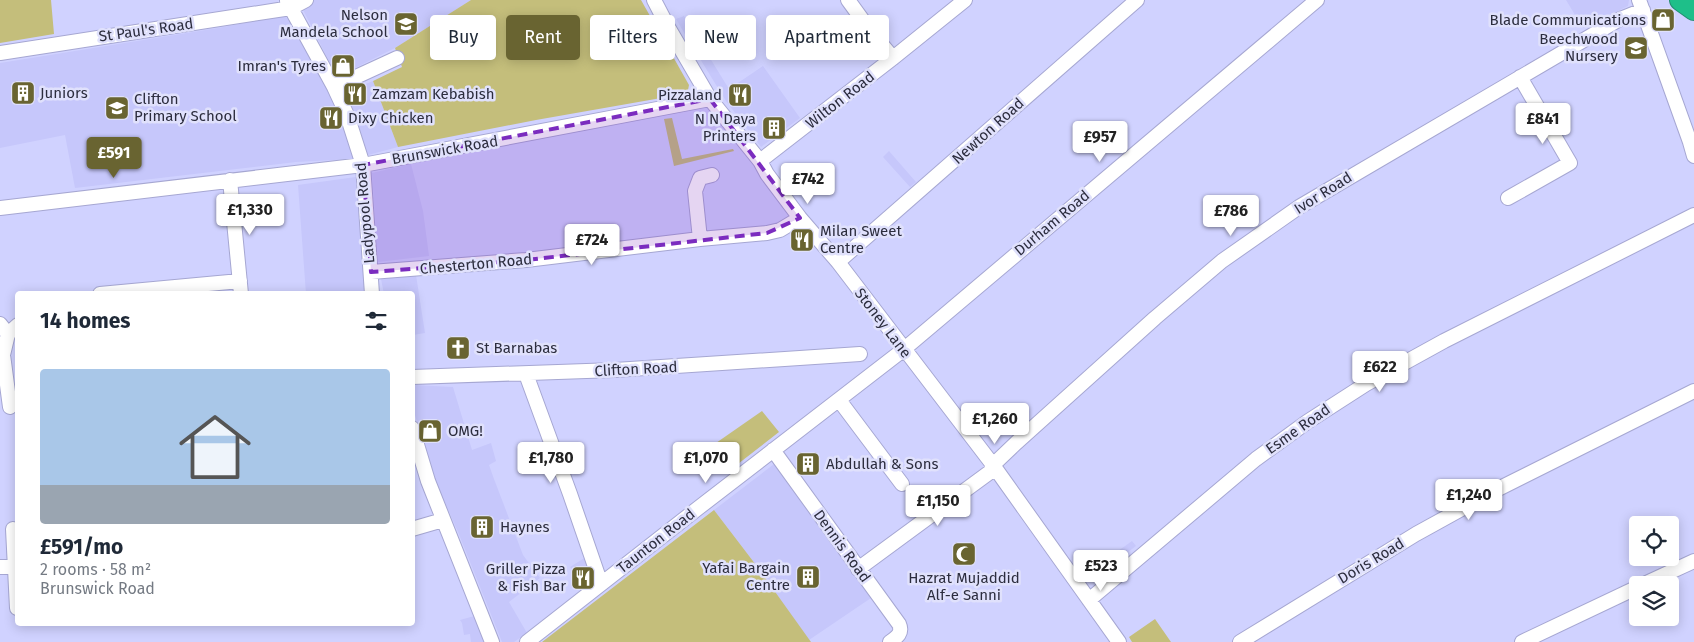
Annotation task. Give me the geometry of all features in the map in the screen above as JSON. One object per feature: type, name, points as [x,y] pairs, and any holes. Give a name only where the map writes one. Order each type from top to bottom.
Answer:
[{"type":"highway","points":[[1680,0],[1694,10]]},
{"type":"street","points":[[289,4],[306,0]]},
{"type":"street","name":"Stoney Lane","points":[[654,0],[710,100],[760,161],[767,174],[800,218],[838,262],[992,465],[1119,642]]},
{"type":"street","points":[[848,0],[893,58]]},
{"type":"street","name":"Wilton Road","points":[[760,161],[965,0]]},
{"type":"street","name":"Newton Road","points":[[838,262],[1137,0]]},
{"type":"street","name":"Durham Road","points":[[903,350],[1316,0]]},
{"type":"street","name":"St Paul's Road","points":[[0,53],[289,4]]},
{"type":"street","name":"Ladypool Road","points":[[289,4],[334,87],[363,164],[372,291]]},
{"type":"street","points":[[1641,5],[1694,156]]},
{"type":"street","name":"Ivor Road","points":[[858,569],[990,472],[992,465],[1155,318],[1222,261],[1299,207],[1641,5]]},
{"type":"street","points":[[334,87],[397,58]]},
{"type":"street","points":[[1508,198],[1570,163],[1520,76]]},
{"type":"street","name":"Brunswick Road","points":[[0,208],[363,164],[710,100]]},
{"type":"street","points":[[700,238],[695,191],[703,173]]},
{"type":"street","points":[[160,291],[240,287],[230,180]]},
{"type":"street","name":"Esme Road","points":[[1089,600],[1256,458],[1314,417],[1366,384],[1444,341],[1694,215]]},
{"type":"street","name":"Chesterton Road","points":[[371,272],[526,260],[780,230],[800,218]]},
{"type":"street","points":[[9,328],[3,355],[9,407]]},
{"type":"street","name":"Taunton Road","points":[[527,642],[903,350]]},
{"type":"street","name":"Clifton Road","points":[[415,377],[615,370],[860,354]]},
{"type":"street","points":[[526,374],[601,584]]},
{"type":"street","name":"Doris Road","points":[[1240,642],[1416,534],[1494,491],[1694,391]]},
{"type":"street","points":[[838,400],[902,484]]},
{"type":"street","points":[[415,438],[428,482],[484,617],[492,642]]},
{"type":"street","name":"Dennis Road","points":[[773,450],[899,624],[900,634],[891,641]]},
{"type":"street","points":[[415,529],[443,520]]},
{"type":"street","points":[[13,529],[10,567],[15,596]]},
{"type":"street","points":[[1662,576],[1694,561]]},
{"type":"street","points":[[1522,642],[1629,591]]},
{"type":"highlighted area","points":[[710,99],[800,218],[767,233],[526,260],[371,272],[363,165]]},
{"type":"shaded area","points":[[0,0],[51,0],[54,34],[0,43]]},
{"type":"shaded area","points":[[298,0],[471,0],[447,15],[430,15],[430,26],[395,48],[337,77]]},
{"type":"shaded area","points":[[471,0],[641,0],[649,15],[590,15],[590,60],[675,60],[689,85],[688,90],[684,94],[398,147],[373,81],[402,67],[395,48],[430,26],[430,60],[496,60],[496,15],[447,15]]},
{"type":"shaded area","points":[[1566,0],[1629,0],[1628,6],[1583,28]]},
{"type":"shaded area","points":[[684,16],[685,18],[685,34],[676,19]]},
{"type":"shaded area","name":"Clifton Primary School","points":[[286,17],[296,27],[333,97],[373,81],[398,147],[353,159],[296,162],[75,188],[65,135],[0,148],[0,63]]},
{"type":"shaded area","points":[[701,60],[711,60],[729,89],[763,66],[800,118],[761,147],[726,101]]},
{"type":"shaded area","points":[[672,118],[682,159],[733,149],[734,151],[674,166],[664,119]]},
{"type":"shaded area","points":[[889,151],[916,182],[910,187],[883,157]]},
{"type":"shaded area","points":[[411,164],[423,211],[429,256],[378,262],[372,173]]},
{"type":"shaded area","points":[[356,177],[367,291],[306,291],[298,185]]},
{"type":"shaded area","points":[[416,275],[425,333],[415,335],[415,291],[383,291],[381,279]]},
{"type":"shaded area","points":[[415,385],[453,387],[472,450],[491,443],[496,461],[489,465],[494,479],[523,555],[540,578],[509,602],[527,633],[514,642],[502,642],[458,532],[431,471],[415,415]]},
{"type":"shaded area","points":[[762,411],[779,432],[734,467],[716,443]]},
{"type":"shaded area","points":[[774,464],[871,598],[809,640],[714,510]]},
{"type":"shaded area","points":[[714,510],[811,642],[542,642]]},
{"type":"shaded area","points":[[1132,541],[1136,546],[1088,582],[1083,576]]},
{"type":"shaded area","points":[[586,557],[596,580],[587,588],[570,567]]},
{"type":"shaded area","points":[[478,615],[486,642],[471,642],[470,634],[464,635],[460,620]]},
{"type":"shaded area","points":[[1155,619],[1171,642],[1132,642],[1129,637]]},
{"type":"place","name":"Blade Communications","points":[[1663,20]]},
{"type":"place","name":"Nelson Mandela School","points":[[406,24]]},
{"type":"place","name":"Beechwood Nursery","points":[[1636,48]]},
{"type":"place","name":"Imran's Tyres","points":[[343,66]]},
{"type":"place","name":"Juniors","points":[[23,93]]},
{"type":"place","name":"Zamzam Kebabish","points":[[355,94]]},
{"type":"place","name":"Pizzaland","points":[[740,95]]},
{"type":"place","name":"Clifton Primary School","points":[[117,108]]},
{"type":"place","name":"Dixy Chicken","points":[[331,118]]},
{"type":"place","name":"N N Daya Printers","points":[[774,128]]},
{"type":"place","name":"Milan Sweet Centre","points":[[802,240]]},
{"type":"place","name":"St Barnabas","points":[[458,348]]},
{"type":"place","name":"OMG!","points":[[430,431]]},
{"type":"place","name":"Abdullah & Sons","points":[[808,464]]},
{"type":"place","name":"Haynes","points":[[482,527]]},
{"type":"place","name":"Hazrat Mujaddid Alf-e Sanni","points":[[964,554]]},
{"type":"place","name":"Yafai Bargain Centre","points":[[808,577]]},
{"type":"place","name":"Griller Pizza & Fish Bar","points":[[583,578]]}]
